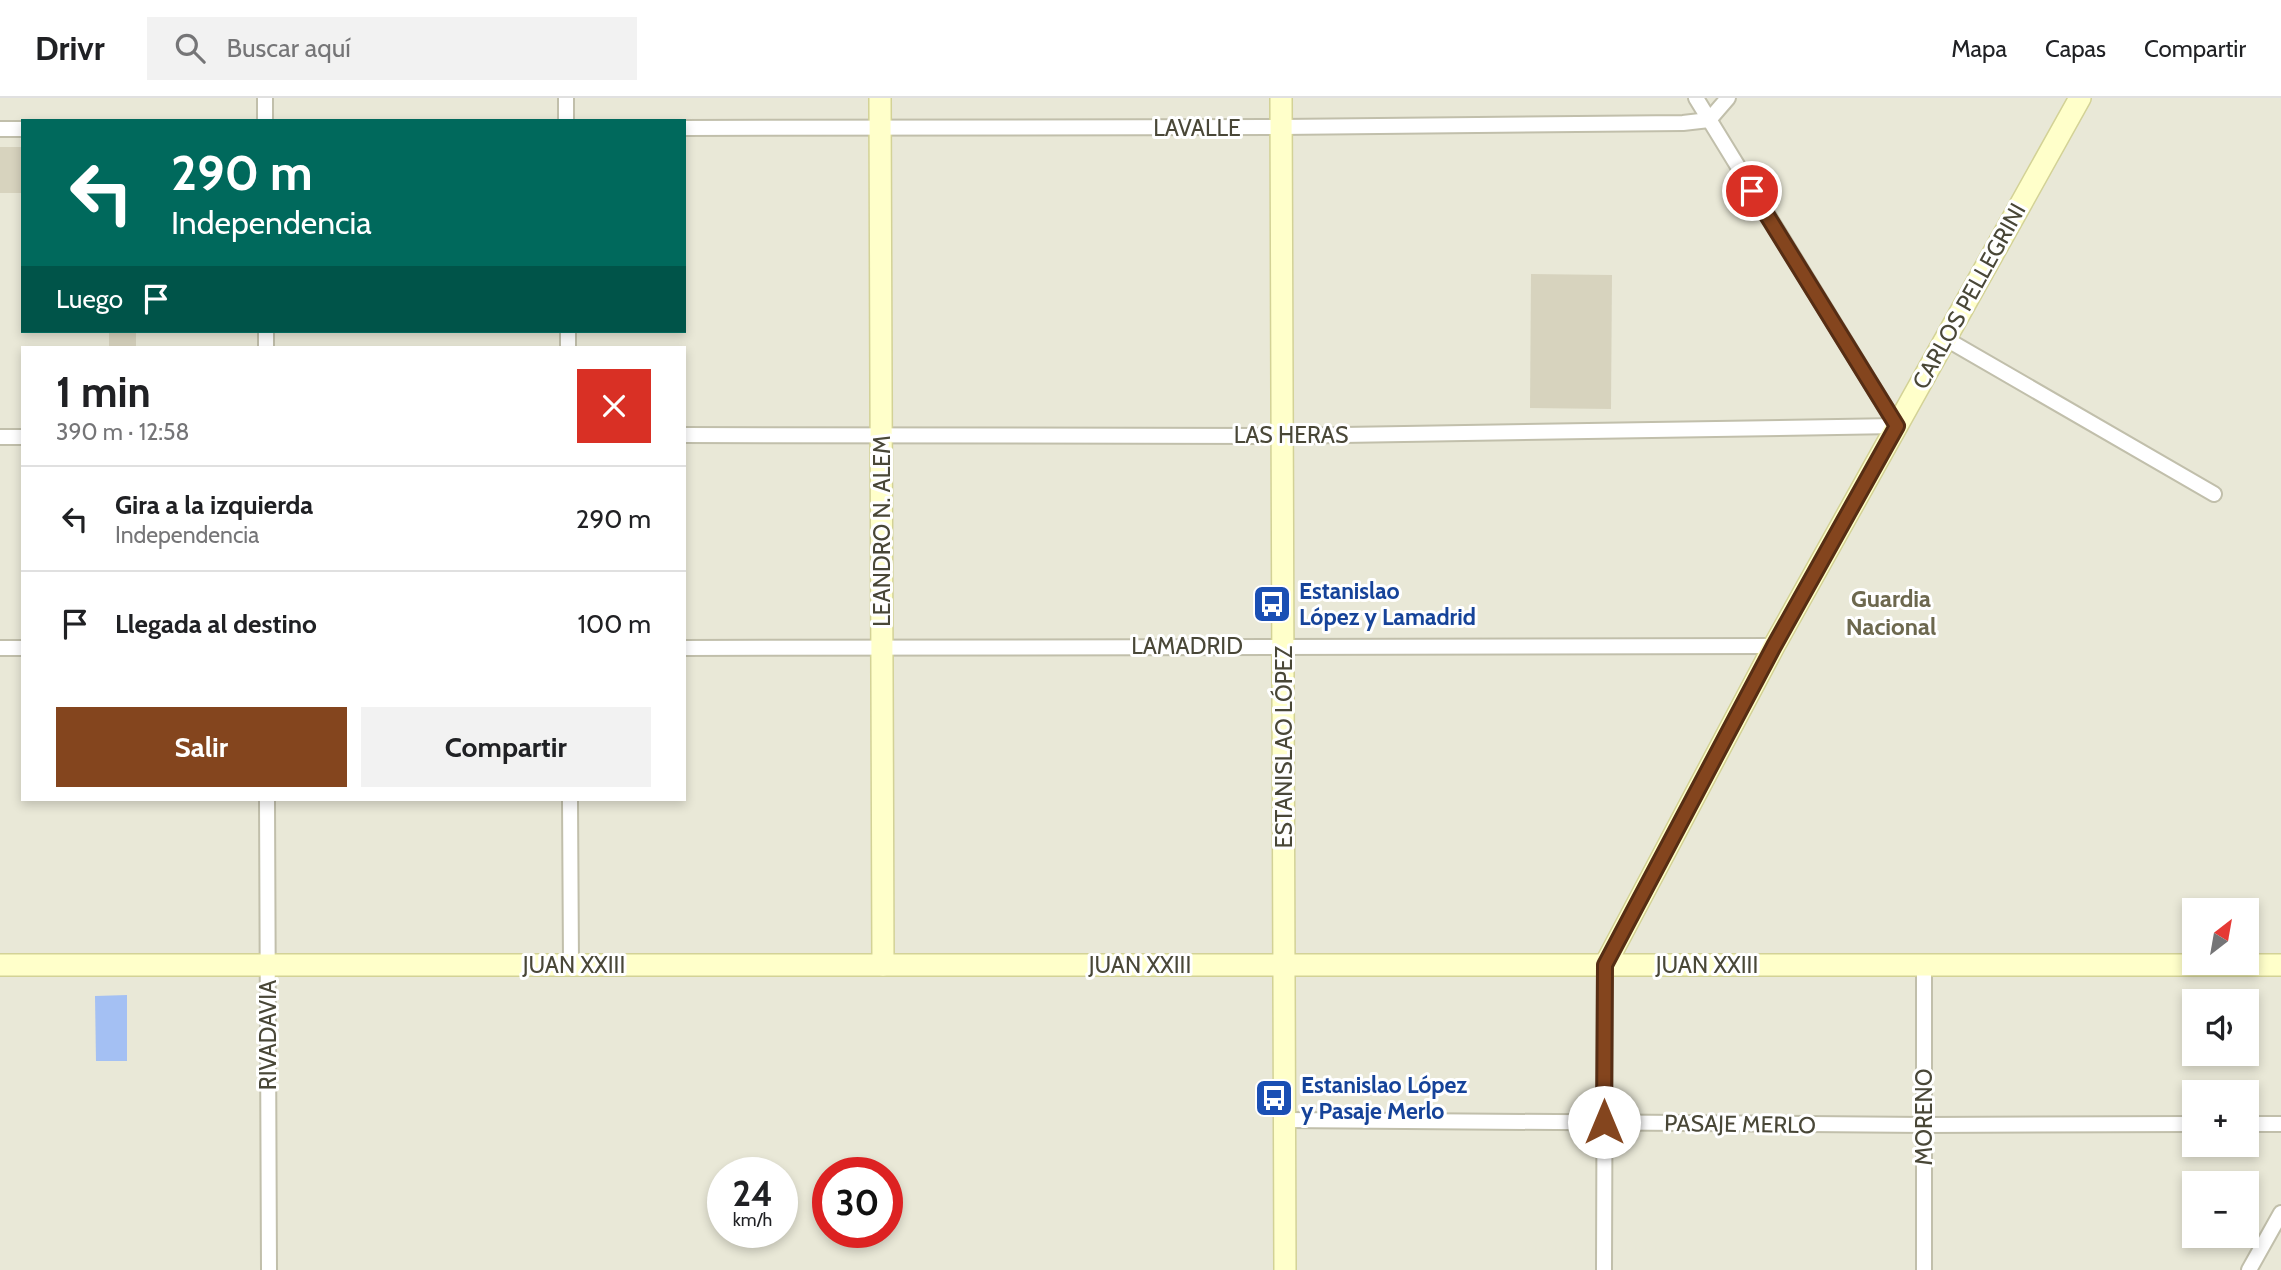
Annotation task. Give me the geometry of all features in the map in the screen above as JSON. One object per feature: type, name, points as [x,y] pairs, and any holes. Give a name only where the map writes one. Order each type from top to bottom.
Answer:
[{"type":"main road","name":"LEANDRO N. ALEM","points":[[880,98],[883,965]]},
{"type":"main road","name":"ESTANISLAO LÓPEZ","points":[[1281,98],[1285,1270]]},
{"type":"main road","name":"CARLOS PELLEGRINI","points":[[1605,965],[1774,646],[2080,98]]},
{"type":"main road","name":"JUAN XXIII","points":[[0,965],[2281,965]]},
{"type":"street","points":[[265,98],[265,119]]},
{"type":"street","points":[[566,98],[566,119]]},
{"type":"street","points":[[1696,98],[1897,426]]},
{"type":"street","points":[[1709,120],[1728,98]]},
{"type":"street","name":"LAVALLE","points":[[686,128],[1281,127],[1683,123],[1709,120]]},
{"type":"street","points":[[0,129],[21,129]]},
{"type":"street","points":[[1946,339],[2214,494]]},
{"type":"street","name":"LAS HERAS","points":[[686,435],[1282,436],[1897,426]]},
{"type":"street","points":[[0,437],[21,437]]},
{"type":"street","name":"LAMADRID","points":[[686,648],[1774,646]]},
{"type":"street","points":[[0,648],[21,648]]},
{"type":"street","name":"RIVADAVIA","points":[[267,801],[269,1270]]},
{"type":"street","points":[[570,801],[571,965]]},
{"type":"street","name":"CARLOS PELLEGRINI","points":[[1604,1270],[1605,965]]},
{"type":"street","name":"MORENO","points":[[1924,965],[1924,1270]]},
{"type":"street","name":"PASAJE MERLO","points":[[1285,1119],[1925,1125],[2182,1124]]},
{"type":"street","points":[[2259,1124],[2281,1124]]},
{"type":"street","points":[[2249,1270],[2281,1213]]},
{"type":"shaded area","points":[[0,98],[2281,98],[2281,1270],[0,1270]]},
{"type":"water","points":[[127,995],[127,1061],[96,1061],[95,996]]},
{"type":"building","points":[[0,147],[21,147],[21,193],[0,193]]},
{"type":"building","points":[[1531,274],[1612,275],[1611,409],[1530,408]]},
{"type":"building","points":[[109,333],[136,333],[136,346],[109,346]]},
{"type":"place","name":"Estanislao López y Lamadrid","points":[[1272,604]]},
{"type":"place","name":"Estanislao López y Pasaje Merlo","points":[[1274,1098]]},
{"type":"district","name":"Guardia Nacional","points":[[1891,613]]},
{"type":"route","points":[[1604,1122],[1605,965],[1774,646],[1897,426],[1752,191]]}]
